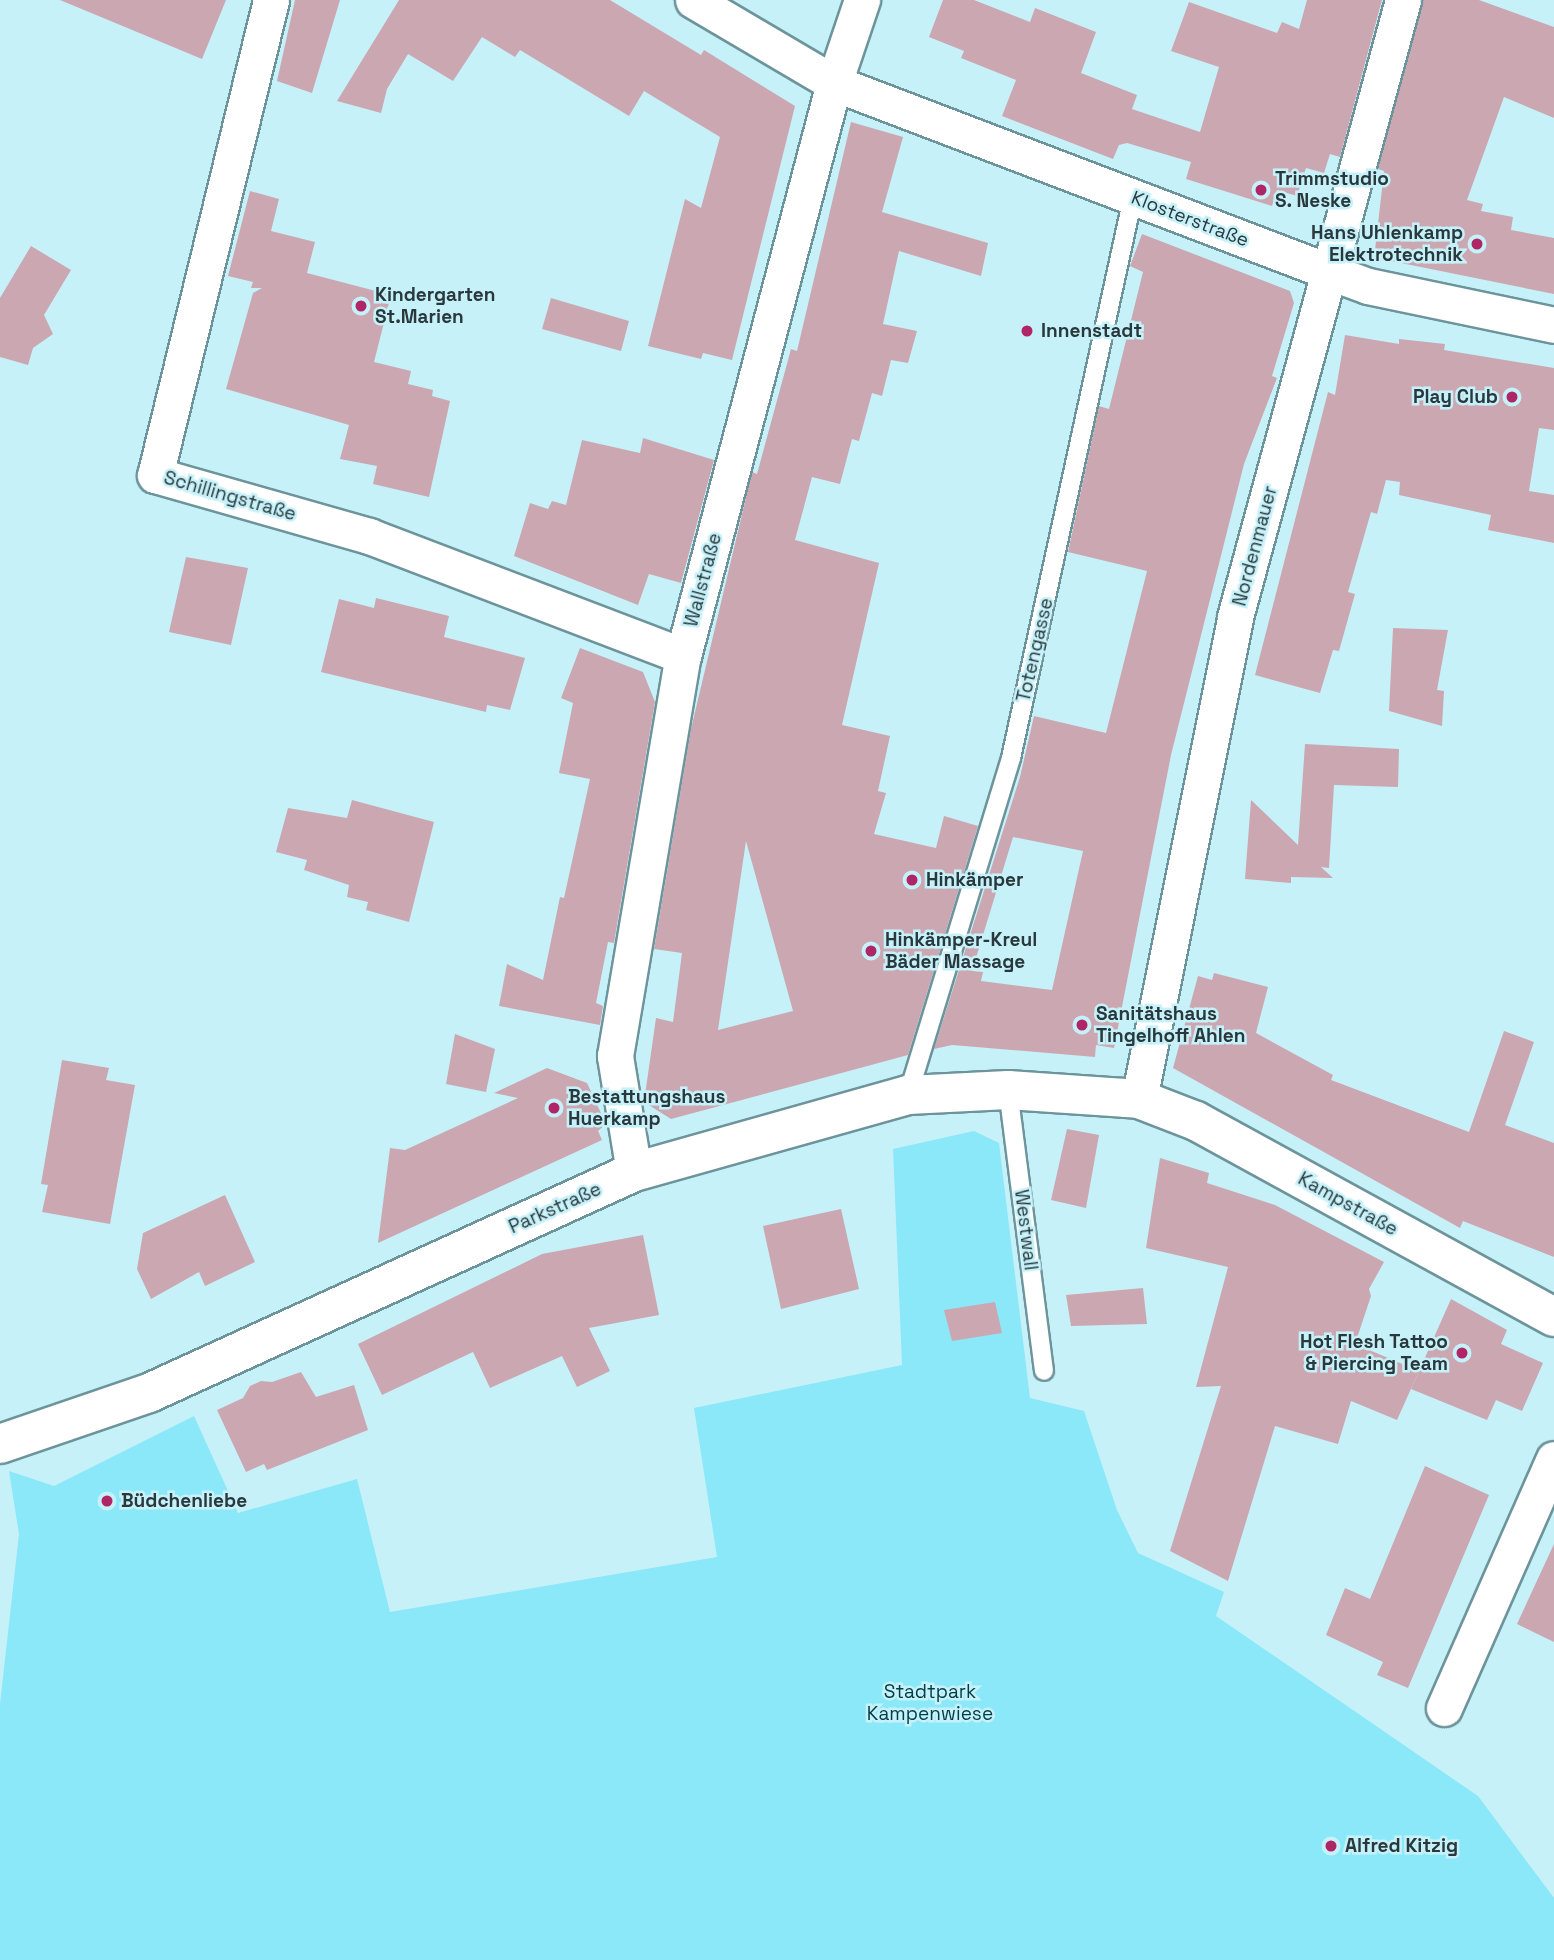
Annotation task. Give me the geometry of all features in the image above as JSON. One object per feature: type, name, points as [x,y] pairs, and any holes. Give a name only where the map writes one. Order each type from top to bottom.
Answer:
[{"type":"street","name":"Schillingstraße","points":[[271,0],[155,475],[369,536],[683,656]]},
{"type":"street","name":"Klosterstraße","points":[[693,0],[834,83],[1330,272],[1368,286],[1554,325]]},
{"type":"street","name":"Wallstraße","points":[[634,1172],[615,1056],[683,656],[834,83],[863,0]]},
{"type":"street","name":"Nordenmauer","points":[[1139,1099],[1235,617],[1403,0]]},
{"type":"street","name":"Parkstraße","points":[[0,1444],[149,1392],[634,1172],[908,1094],[1008,1090],[1139,1099]]},
{"type":"street","name":"Kampstraße","points":[[1139,1099],[1196,1121],[1554,1317]]},
{"type":"street","points":[[1444,1708],[1554,1459]]},
{"type":"lane","name":"Totengasse","points":[[908,1094],[1011,758],[1133,197]]},
{"type":"lane","name":"Westwall","points":[[1008,1090],[1044,1371]]},
{"type":"green space","name":"Stadtpark Kampenwiese","points":[[974,1131],[999,1143],[1030,1398],[1084,1411],[1117,1510],[1138,1553],[1224,1592],[1216,1616],[1478,1796],[1554,1898],[1554,1960],[0,1960],[0,1704],[19,1534],[9,1471],[54,1486],[194,1416],[238,1513],[357,1479],[390,1612],[717,1557],[694,1408],[902,1365],[893,1149]]},
{"type":"building","points":[[60,0],[226,0],[202,59]]},
{"type":"building","points":[[295,0],[340,0],[312,93],[277,81]]},
{"type":"building","points":[[399,0],[610,0],[701,55],[704,50],[795,106],[732,360],[703,353],[701,359],[648,346],[685,199],[701,208],[720,137],[644,91],[629,116],[520,50],[515,57],[482,37],[453,81],[408,54],[387,89],[381,113],[337,101]]},
{"type":"building","points":[[943,0],[974,0],[1030,22],[1035,8],[1096,32],[1081,73],[1137,95],[1132,109],[1200,132],[1219,67],[1171,51],[1189,2],[1277,33],[1282,22],[1299,29],[1307,0],[1382,0],[1340,157],[1330,154],[1324,173],[1306,168],[1297,196],[1277,190],[1272,206],[1186,179],[1191,162],[1127,143],[1119,145],[1113,159],[1002,116],[1016,80],[961,58],[964,51],[929,37]]},
{"type":"building","points":[[1423,0],[1479,0],[1554,27],[1554,118],[1504,97],[1467,200],[1483,204],[1481,211],[1513,217],[1511,230],[1554,238],[1554,294],[1386,260],[1375,250],[1384,171],[1378,169]]},
{"type":"building","points":[[851,122],[903,137],[882,212],[988,243],[981,276],[899,251],[883,324],[917,331],[908,363],[891,360],[882,396],[872,393],[859,441],[852,439],[840,484],[812,477],[795,540],[879,563],[842,725],[890,736],[878,791],[886,793],[874,834],[936,848],[944,816],[978,826],[908,1055],[671,1119],[644,1102],[656,1018],[673,1022],[682,953],[654,949],[691,729],[752,472],[757,474],[791,349],[797,351]],"holes":[[[746,841],[793,1011],[718,1030]]]},
{"type":"building","points":[[250,191],[279,199],[271,231],[315,242],[307,273],[391,295],[374,362],[411,371],[408,384],[433,390],[432,396],[450,401],[429,497],[373,484],[377,466],[340,459],[349,425],[226,389],[253,293],[262,288],[251,288],[253,282],[228,276]]},
{"type":"building","points":[[1142,234],[1290,291],[1294,303],[1272,376],[1277,378],[1244,464],[1171,755],[1114,1048],[1096,1045],[1095,1057],[952,1045],[934,1049],[1020,777],[1034,716],[1106,733],[1147,571],[1068,552],[1099,406],[1109,409],[1143,272],[1130,266]],"holes":[[[1013,837],[1083,851],[1052,990],[981,981],[983,972],[972,971]]]},
{"type":"building","points":[[31,246],[71,270],[44,315],[53,334],[33,348],[28,365],[0,357],[0,298]]},
{"type":"building","points":[[551,298],[629,321],[621,351],[542,329]]},
{"type":"building","points":[[1345,335],[1399,344],[1399,339],[1445,344],[1444,350],[1554,368],[1554,430],[1539,428],[1529,491],[1554,495],[1554,543],[1488,530],[1491,515],[1399,495],[1400,482],[1386,480],[1377,514],[1371,512],[1348,592],[1355,594],[1339,651],[1333,650],[1320,693],[1255,675],[1328,392],[1335,395]]},
{"type":"building","points":[[643,438],[714,460],[681,583],[649,574],[638,605],[514,556],[530,503],[548,509],[552,501],[566,505],[582,440],[640,453]]},
{"type":"building","points":[[186,557],[248,568],[231,645],[169,632]]},
{"type":"building","points":[[376,598],[449,616],[444,637],[525,658],[510,710],[487,705],[486,712],[321,672],[339,599],[374,608]]},
{"type":"building","points":[[1393,628],[1448,630],[1437,690],[1444,691],[1442,726],[1389,711]]},
{"type":"building","points":[[580,648],[643,672],[655,702],[614,943],[608,942],[596,1003],[603,1006],[600,1025],[499,1006],[507,964],[543,980],[560,897],[564,898],[590,779],[559,773],[573,703],[561,698]]},
{"type":"building","points":[[1305,744],[1399,749],[1398,787],[1334,785],[1329,868],[1321,867],[1333,878],[1291,877],[1291,883],[1245,879],[1251,800],[1298,845]]},
{"type":"building","points":[[352,800],[434,822],[409,922],[366,910],[368,902],[347,897],[349,885],[304,870],[307,860],[276,852],[288,808],[347,818]]},
{"type":"building","points":[[1214,973],[1268,987],[1256,1033],[1333,1075],[1331,1080],[1469,1132],[1504,1031],[1534,1042],[1505,1125],[1554,1143],[1554,1257],[1463,1221],[1460,1228],[1173,1068],[1198,976],[1212,980]]},
{"type":"building","points":[[455,1034],[495,1049],[486,1092],[446,1084]]},
{"type":"building","points":[[62,1060],[109,1068],[106,1080],[135,1085],[110,1224],[42,1212],[48,1185],[41,1184]]},
{"type":"building","points":[[547,1068],[587,1083],[606,1124],[598,1131],[602,1140],[378,1243],[390,1148],[405,1150],[518,1098],[494,1093]]},
{"type":"building","points":[[1067,1129],[1099,1135],[1086,1208],[1051,1200]]},
{"type":"building","points":[[1160,1158],[1209,1173],[1207,1183],[1275,1205],[1384,1262],[1369,1289],[1371,1296],[1355,1344],[1419,1371],[1397,1420],[1351,1401],[1338,1444],[1275,1426],[1228,1581],[1170,1551],[1221,1386],[1196,1387],[1228,1267],[1146,1248]]},
{"type":"building","points":[[225,1195],[255,1262],[205,1286],[199,1272],[151,1299],[137,1269],[143,1233]]},
{"type":"building","points":[[841,1209],[859,1289],[781,1309],[763,1226]]},
{"type":"building","points":[[643,1235],[659,1315],[589,1328],[610,1371],[577,1387],[562,1356],[490,1388],[473,1352],[382,1395],[358,1344],[542,1254]]},
{"type":"building","points":[[1143,1288],[1147,1324],[1071,1326],[1066,1295]]},
{"type":"building","points":[[1451,1299],[1507,1330],[1501,1344],[1543,1363],[1522,1411],[1496,1400],[1487,1420],[1411,1389]]},
{"type":"building","points":[[995,1302],[1002,1333],[952,1341],[944,1310]]},
{"type":"building","points":[[301,1372],[316,1397],[354,1385],[368,1430],[267,1470],[264,1464],[246,1472],[217,1410],[243,1398],[250,1386],[261,1381],[272,1382]]},
{"type":"building","points":[[1425,1466],[1489,1495],[1408,1688],[1377,1675],[1383,1662],[1326,1635],[1345,1588],[1370,1599]]},
{"type":"building","points":[[1554,1544],[1554,1642],[1517,1624]]},
{"type":"place","name":"Trimmstudio S. Neske","points":[[1261,190]]},
{"type":"place","name":"Hans Uhlenkamp Elektrotechnik","points":[[1477,244]]},
{"type":"place","name":"Kindergarten St.Marien","points":[[361,306]]},
{"type":"place","name":"Innenstadt","points":[[1027,331]]},
{"type":"place","name":"Play Club","points":[[1512,397]]},
{"type":"place","name":"Hinkämper","points":[[912,880]]},
{"type":"place","name":"Hinkämper-Kreul Bäder Massage","points":[[871,951]]},
{"type":"place","name":"Sanitätshaus Tingelhoff Ahlen","points":[[1082,1025]]},
{"type":"place","name":"Bestattungshaus Huerkamp","points":[[554,1108]]},
{"type":"place","name":"Hot Flesh Tattoo & Piercing Team","points":[[1462,1353]]},
{"type":"place","name":"Büdchenliebe","points":[[107,1501]]},
{"type":"place","name":"Alfred Kitzig","points":[[1331,1846]]}]
